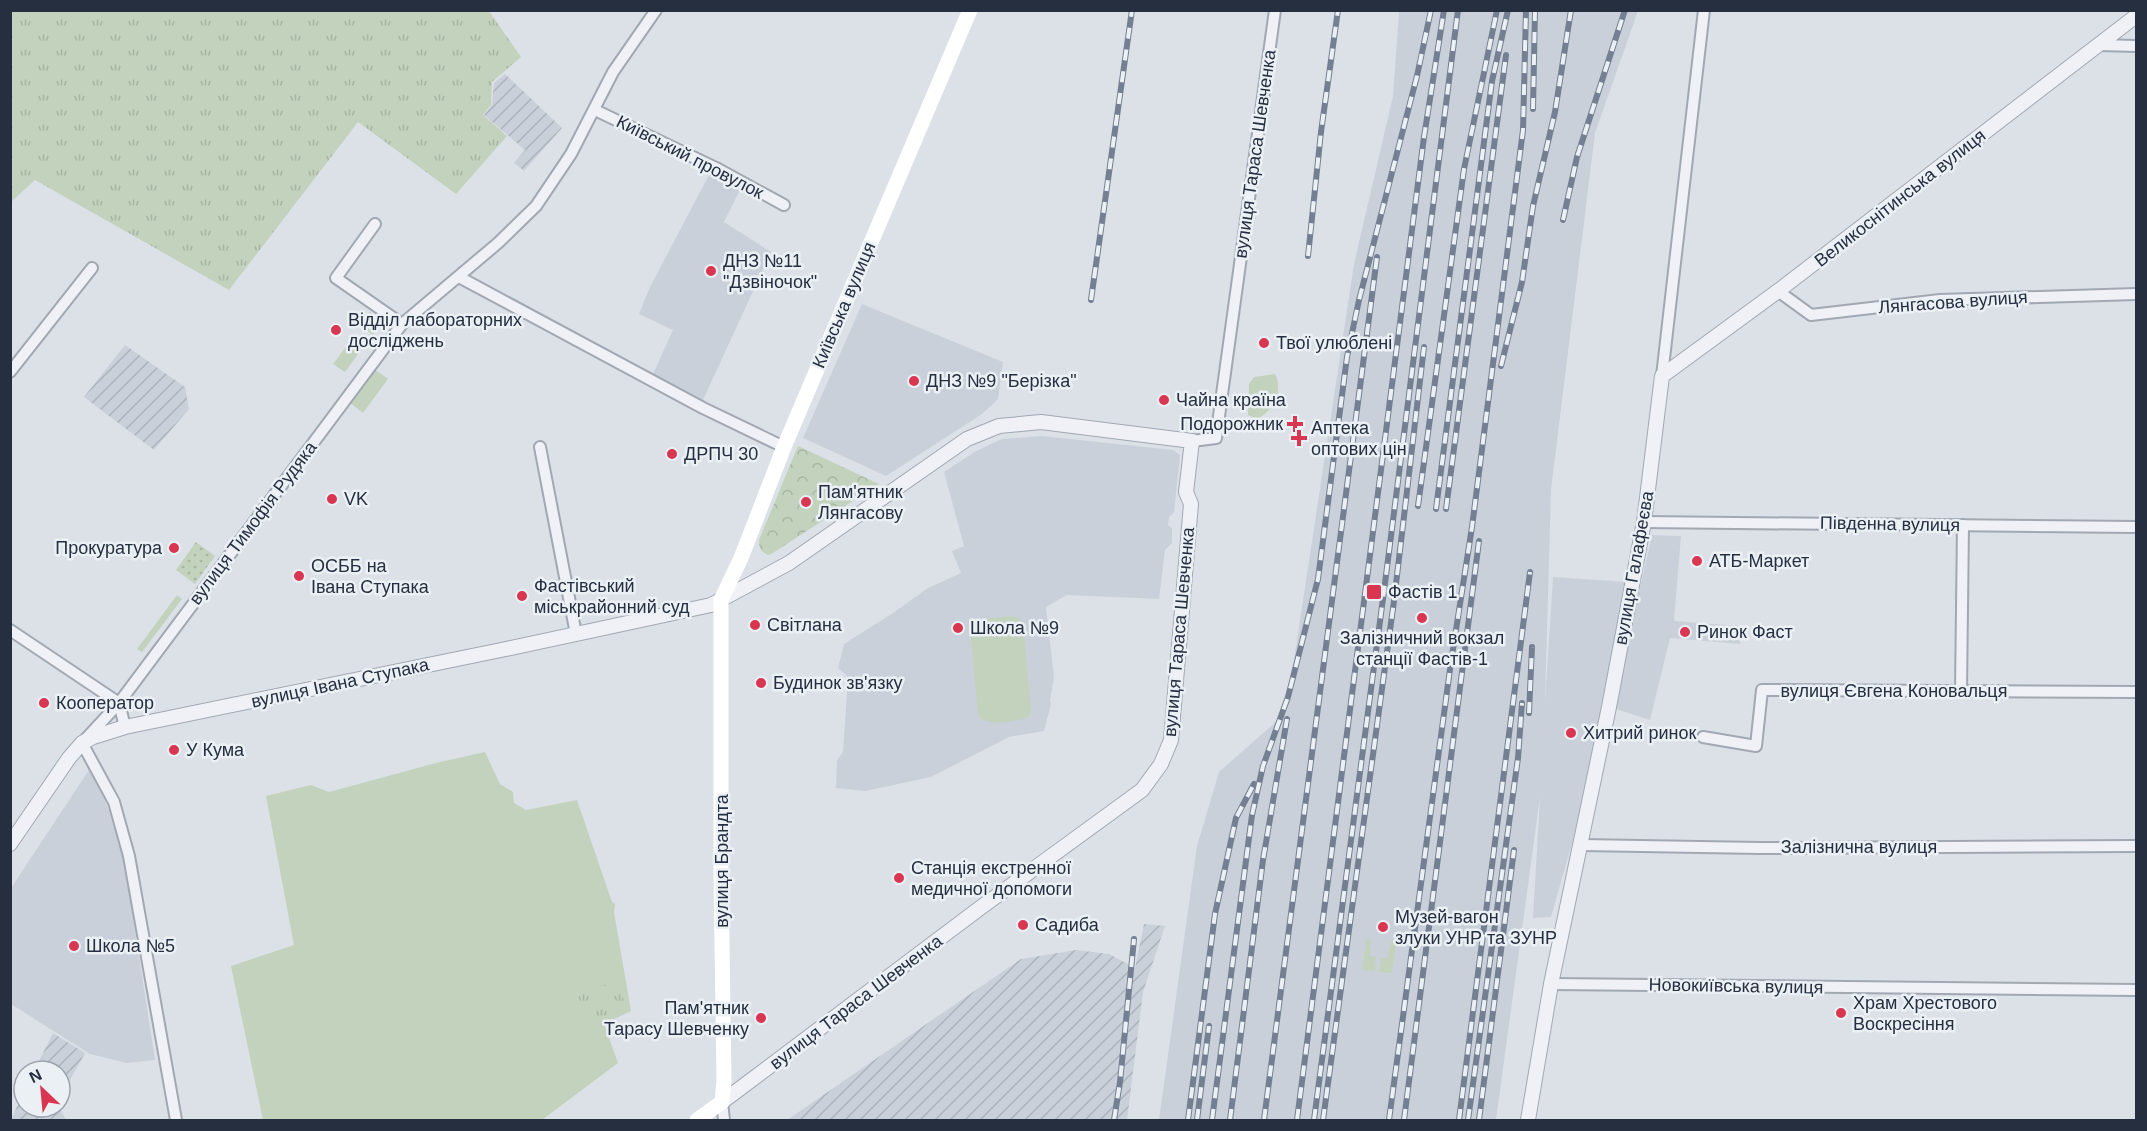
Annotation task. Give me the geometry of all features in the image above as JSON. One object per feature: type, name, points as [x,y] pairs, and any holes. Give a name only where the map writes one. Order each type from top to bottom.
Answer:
[{"type":"main road","name":"Київська вулиця","points":[[721,600],[741,558],[783,447],[970,10]]},
{"type":"main road","name":"вулиця Брандта","points":[[721,600],[724,1081],[722,1102]]},
{"type":"main road","name":"вулиця Тараса Шевченка","points":[[697,1120],[722,1102]]},
{"type":"street","name":"вулиця Тимофія Рудяка","points":[[82,743],[120,703],[402,324],[498,243],[536,206],[572,154],[613,72],[656,10]]},
{"type":"street","name":"вулиця Тараса Шевченка","points":[[722,1102],[985,904],[1142,790],[1161,764],[1171,740],[1191,504],[1186,492],[1192,441],[1216,438],[1275,10]]},
{"type":"street","name":"вулиця Галафеєва","points":[[1528,1120],[1551,984],[1581,845],[1644,522],[1704,10]]},
{"type":"street","name":"Великоснітинська вулиця","points":[[1662,376],[1778,291],[2136,16]]},
{"type":"street","points":[[2099,45],[2136,46]]},
{"type":"street","name":"Київський провулок","points":[[595,110],[716,168],[784,205]]},
{"type":"street","points":[[375,224],[336,278],[402,324]]},
{"type":"street","points":[[10,372],[92,268]]},
{"type":"street","points":[[459,277],[703,408],[783,447]]},
{"type":"street","name":"Лянгасова вулиця","points":[[1778,291],[1811,315],[1940,300],[2136,294]]},
{"type":"street","name":"вулиця Івана Ступака","points":[[10,844],[69,758],[82,743],[93,737],[125,727],[711,605],[789,564],[967,439],[999,426],[1041,422],[1192,441]]},
{"type":"street","points":[[540,447],[576,634]]},
{"type":"street","name":"Південна вулиця","points":[[1644,522],[2136,527]]},
{"type":"street","points":[[1961,691],[1963,525]]},
{"type":"street","points":[[10,630],[120,703],[125,727]]},
{"type":"street","name":"вулиця Євгена Коновальця","points":[[1703,737],[1756,746],[1762,690],[2136,692]]},
{"type":"street","points":[[82,743],[114,802],[129,856],[176,1120]]},
{"type":"street","name":"Залізнична вулиця","points":[[1581,845],[1760,848],[2136,846]]},
{"type":"street","name":"Новокиївська вулиця","points":[[1551,984],[2136,990]]},
{"type":"street","name":"вулиця Брандта","points":[[722,1102],[724,1120]]},
{"type":"shaded area","points":[[1399,11],[1638,11],[1595,133],[1551,490],[1545,702],[1553,577],[1627,582],[1621,625],[1573,840],[1551,917],[1533,918],[1540,797],[1496,1120],[1159,1120],[1197,846],[1219,772],[1286,713],[1354,264],[1393,96]]},
{"type":"shaded area","points":[[505,74],[562,128],[524,171],[514,163],[525,150],[484,115],[492,105],[494,83]]},
{"type":"shaded area","name":"ДНЗ №11 \"Дзвіночок\"","points":[[711,171],[741,188],[724,222],[771,252],[703,400],[653,374],[673,330],[639,314],[649,289]]},
{"type":"shaded area","name":"ДНЗ №9 \"Берізка\"","points":[[862,304],[1003,362],[998,399],[982,414],[886,476],[803,438]]},
{"type":"shaded area","points":[[125,345],[185,387],[189,409],[154,450],[84,397]]},
{"type":"shaded area","name":"Школа №9","points":[[1042,436],[1173,450],[1180,455],[1174,512],[1169,517],[1168,525],[1172,528],[1172,543],[1165,550],[1159,599],[1067,595],[1046,607],[1054,677],[1051,704],[1044,731],[1009,737],[931,777],[865,791],[836,788],[837,760],[843,752],[848,677],[838,668],[844,644],[928,588],[961,573],[952,551],[964,546],[944,472],[976,451],[1002,439]]},
{"type":"shaded area","name":"Ринок Фаст","points":[[1652,535],[1681,536],[1674,621],[1741,626],[1740,644],[1670,638],[1650,720],[1613,708]]},
{"type":"shaded area","name":"Школа №5","points":[[89,770],[105,799],[124,859],[155,1060],[126,1063],[90,1054],[11,1004],[11,888]]},
{"type":"shaded area","points":[[1144,924],[1165,926],[1143,992],[1127,1120],[787,1120],[1021,959],[1076,950],[1109,954],[1135,968]]},
{"type":"shaded area","points":[[53,1033],[85,1053],[72,1076],[72,1059],[40,1059]]},
{"type":"shaded area","points":[[12,1118],[66,1120],[11,1120]]},
{"type":"green space","points":[[11,10],[489,11],[521,57],[492,82],[491,105],[483,115],[507,136],[456,194],[358,122],[229,290],[35,180],[11,202]]},
{"type":"green space","points":[[370,312],[382,321],[373,335],[361,326]]},
{"type":"green space","points":[[355,342],[363,347],[345,372],[333,364],[348,344],[351,346]]},
{"type":"green space","points":[[374,369],[388,379],[363,413],[349,402]]},
{"type":"green space","points":[[1275,374],[1278,388],[1272,406],[1257,419],[1248,415],[1249,384],[1254,377]]},
{"type":"green space","points":[[798,446],[879,484],[768,555],[760,549],[759,540]]},
{"type":"green space","points":[[196,542],[215,556],[195,584],[176,570]]},
{"type":"green space","points":[[177,595],[182,599],[142,652],[137,649]]},
{"type":"green space","points":[[1013,616],[1019,618],[1023,623],[1030,715],[1025,719],[1006,722],[987,721],[978,714],[970,629],[972,622],[980,619]]},
{"type":"green space","points":[[485,752],[500,784],[513,792],[514,803],[526,810],[577,800],[612,902],[615,904],[614,912],[631,1011],[604,1024],[618,1063],[542,1120],[263,1120],[231,966],[294,945],[266,796],[311,785],[329,792]]},
{"type":"green space","points":[[1366,939],[1371,940],[1370,956],[1376,957],[1375,971],[1362,970]]},
{"type":"green space","points":[[1391,942],[1396,942],[1392,973],[1379,972],[1381,958],[1387,958]]},
{"type":"green space","points":[[621,981],[625,1011],[583,1023],[578,991]]},
{"type":"railway","points":[[1091,300],[1132,10]]},
{"type":"railway","points":[[1308,256],[1321,132],[1338,10]]},
{"type":"railway","points":[[1212,1120],[1252,815],[1263,766],[1288,697],[1318,579],[1347,357],[1359,300],[1417,76],[1431,10]]},
{"type":"railway","points":[[1297,1120],[1424,137],[1444,10]]},
{"type":"railway","points":[[1314,1120],[1458,10]]},
{"type":"railway","points":[[1418,506],[1464,169],[1497,10]]},
{"type":"railway","points":[[1436,509],[1492,81],[1508,10]]},
{"type":"railway","points":[[1389,1120],[1451,662],[1472,527],[1523,130],[1526,10]]},
{"type":"railway","points":[[1533,109],[1535,10]]},
{"type":"railway","points":[[1501,366],[1522,282],[1533,206],[1555,112],[1571,10]]},
{"type":"railway","points":[[1563,220],[1577,157],[1625,10]]},
{"type":"railway","points":[[1446,509],[1506,55]]},
{"type":"railway","points":[[1264,1120],[1377,257]]},
{"type":"railway","points":[[1323,1120],[1394,601],[1424,347]]},
{"type":"railway","points":[[1404,1120],[1479,541]]},
{"type":"railway","points":[[1459,1120],[1530,572]]},
{"type":"railway","points":[[1529,713],[1532,647]]},
{"type":"railway","points":[[1468,1120],[1518,758],[1522,703]]},
{"type":"railway","points":[[1230,1120],[1263,860],[1287,719]]},
{"type":"railway","points":[[1188,1120],[1215,914],[1236,818],[1254,784]]},
{"type":"railway","points":[[1479,1120],[1514,850]]},
{"type":"railway","points":[[1114,1120],[1134,939]]},
{"type":"railway","points":[[1197,1120],[1209,1026]]},
{"type":"place","name":"ДНЗ №11 \"Дзвіночок\"","points":[[711,271]]},
{"type":"place","name":"Відділ лабораторних досліджень","points":[[336,330]]},
{"type":"place","name":"Твої улюблені","points":[[1264,343]]},
{"type":"place","name":"ДНЗ №9 \"Берізка\"","points":[[914,381]]},
{"type":"place","name":"Чайна країна","points":[[1164,400]]},
{"type":"place","name":"Подорожник","points":[[1295,424]]},
{"type":"place","name":"Аптека оптових цін","points":[[1299,438]]},
{"type":"place","name":"ДРПЧ 30","points":[[672,454]]},
{"type":"place","name":"VK","points":[[332,499]]},
{"type":"place","name":"Пам'ятник Лянгасову","points":[[806,502]]},
{"type":"place","name":"Прокуратура","points":[[174,548]]},
{"type":"place","name":"АТБ-Маркет","points":[[1697,561]]},
{"type":"place","name":"ОСББ на Івана Ступака","points":[[299,576]]},
{"type":"place","name":"Фастів 1","points":[[1374,592]]},
{"type":"place","name":"Фастівський міськрайонний суд","points":[[522,596]]},
{"type":"place","name":"Залізничний вокзал станції Фастів-1","points":[[1422,618]]},
{"type":"place","name":"Світлана","points":[[755,625]]},
{"type":"place","name":"Школа №9","points":[[958,628]]},
{"type":"place","name":"Ринок Фаст","points":[[1685,632]]},
{"type":"place","name":"Будинок зв'язку","points":[[761,683]]},
{"type":"place","name":"Кооператор","points":[[44,703]]},
{"type":"place","name":"Хитрий ринок","points":[[1571,733]]},
{"type":"place","name":"У Кума","points":[[174,750]]},
{"type":"place","name":"Станція екстренної медичної допомоги","points":[[899,878]]},
{"type":"place","name":"Садиба","points":[[1023,925]]},
{"type":"place","name":"Музей-вагон злуки УНР та ЗУНР","points":[[1383,927]]},
{"type":"place","name":"Школа №5","points":[[74,946]]},
{"type":"place","name":"Храм Хрестового Воскресіння","points":[[1841,1013]]},
{"type":"place","name":"Пам'ятник Тарасу Шевченку","points":[[761,1018]]}]
